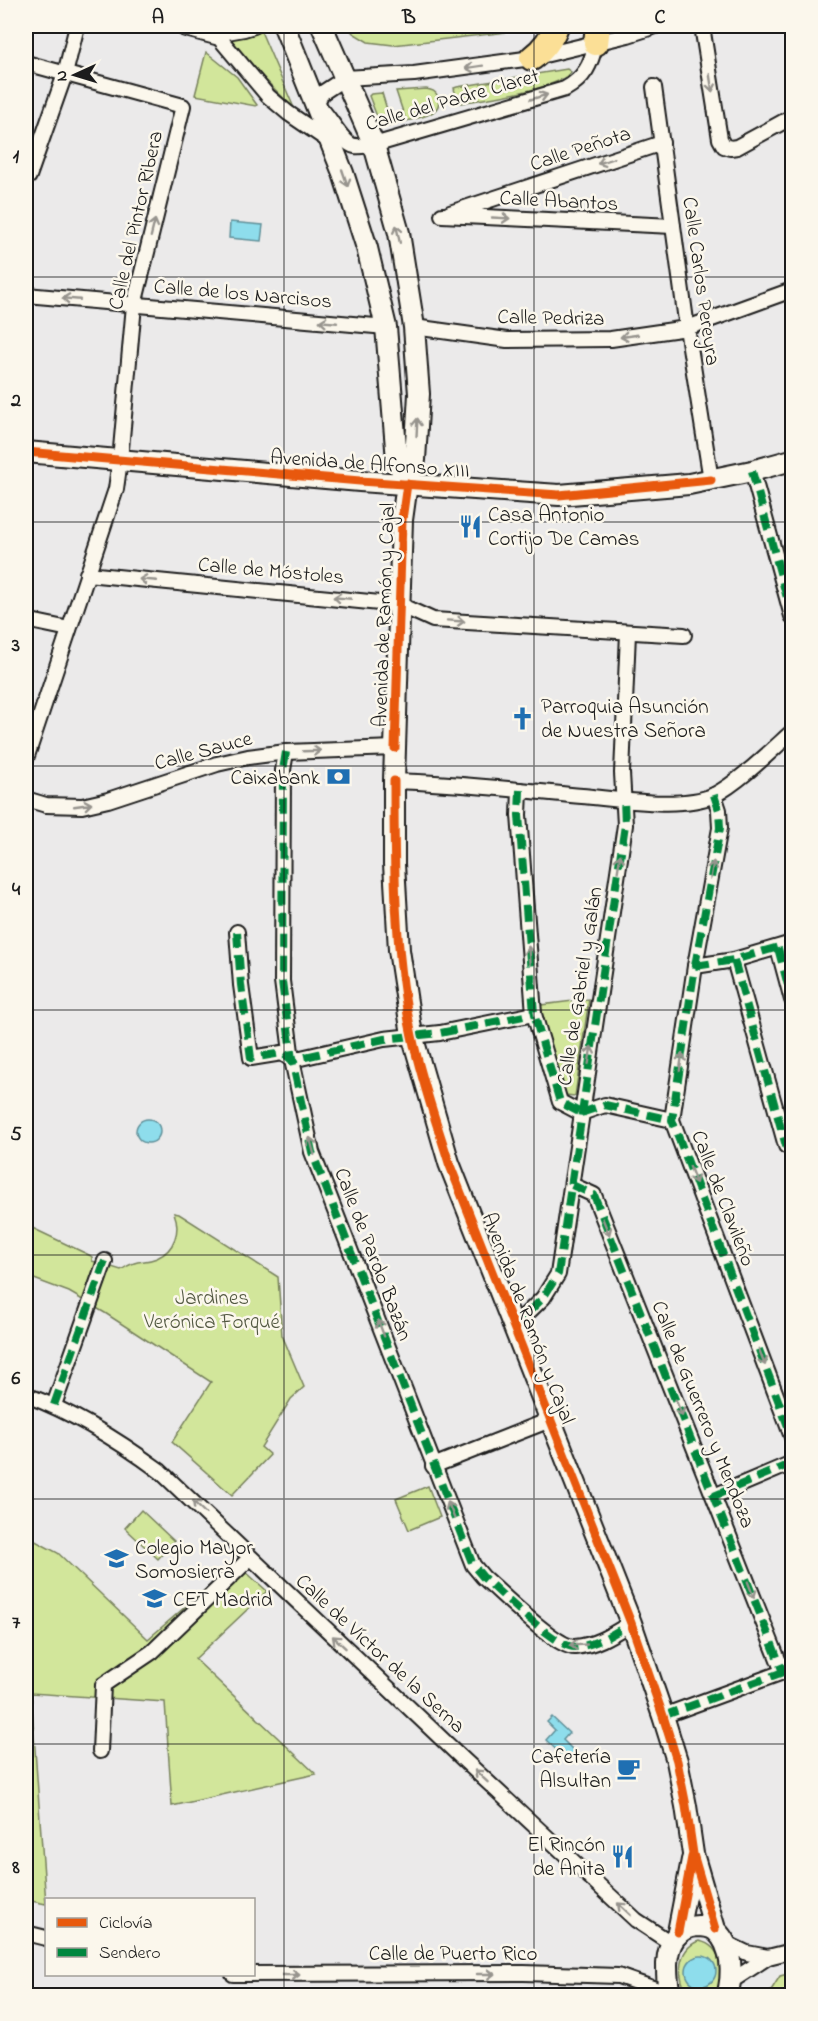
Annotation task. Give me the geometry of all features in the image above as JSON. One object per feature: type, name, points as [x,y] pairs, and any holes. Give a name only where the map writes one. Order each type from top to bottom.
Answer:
[{"type":"highway","points":[[532,58],[542,51],[556,26]]},
{"type":"main road","points":[[186,26],[216,34]]},
{"type":"main road","name":"Avenida de Ramón y Cajal","points":[[284,26],[343,174],[367,248],[386,327],[398,460],[407,484]]},
{"type":"main road","name":"Avenida de Ramón y Cajal","points":[[322,26],[374,145],[399,234],[414,327],[419,394],[415,460],[407,484],[402,520],[394,781],[394,864],[399,950],[412,1035],[449,1163],[631,1623],[663,1716],[677,1761],[693,1854],[719,1936],[731,1965],[729,1989]]},
{"type":"main road","name":"Avenida de Alfonso XIII","points":[[26,452],[559,495],[711,480],[792,459]]},
{"type":"main road","name":"Avenida de Ramón y Cajal","points":[[670,1995],[667,1979],[668,1956],[693,1854]]},
{"type":"main road","points":[[674,1938],[691,1926],[703,1926],[719,1936]]},
{"type":"street","points":[[26,176],[28,176],[65,74],[77,26]]},
{"type":"street","points":[[254,26],[216,34],[268,96],[331,143]]},
{"type":"street","name":"Calle del Padre Claret","points":[[345,78],[414,74],[532,58],[597,34],[628,35],[656,26]]},
{"type":"street","points":[[702,26],[720,139],[724,146],[737,147],[792,117]]},
{"type":"street","name":"Calle del Padre Claret","points":[[316,104],[325,110],[347,143],[353,146],[374,145],[565,89],[581,78],[587,70],[597,34]]},
{"type":"street","points":[[26,63],[65,74]]},
{"type":"street","name":"Calle del Pintor Ribera","points":[[26,759],[116,489],[134,305],[183,106],[65,74]]},
{"type":"street","points":[[316,104],[322,93],[345,78]]},
{"type":"street","name":"Calle Carlos Pereyra","points":[[654,87],[687,328],[711,480]]},
{"type":"street","name":"Calle Peñota","points":[[442,215],[662,143]]},
{"type":"street","name":"Calle Abantos","points":[[442,215],[673,226]]},
{"type":"street","name":"Calle Pedriza","points":[[414,327],[507,340],[611,339],[687,328],[792,290]]},
{"type":"street","name":"Calle de los Narcisos","points":[[26,296],[386,327]]},
{"type":"street","points":[[752,471],[792,616]]},
{"type":"street","name":"Calle de Móstoles","points":[[87,574],[400,605],[433,620],[684,635]]},
{"type":"street","points":[[26,620],[69,629]]},
{"type":"street","name":"Calle de Gabriel y Galán","points":[[513,1327],[543,1298],[558,1274],[625,825],[622,773],[628,633]]},
{"type":"street","points":[[394,781],[448,783],[624,799],[680,802],[700,800],[727,788],[792,732]]},
{"type":"street","name":"Calle Sauce","points":[[26,799],[62,807],[82,806],[108,800],[217,764],[286,752],[395,748]]},
{"type":"street","name":"Calle de Pardo Bazán","points":[[286,752],[283,770],[282,981],[292,1060],[312,1152],[433,1466],[473,1565],[483,1577],[556,1641],[573,1647],[600,1642],[631,1623]]},
{"type":"street","points":[[520,790],[519,815],[534,1014],[560,1102],[581,1113],[605,1105],[672,1120]]},
{"type":"street","name":"Calle de Clavileño","points":[[714,795],[719,810],[720,828],[695,966],[672,1120],[792,1437]]},
{"type":"street","points":[[237,932],[251,1058],[282,1053],[292,1060],[384,1039],[440,1033],[534,1014]]},
{"type":"street","points":[[695,966],[734,960],[792,943]]},
{"type":"street","points":[[778,948],[792,1000]]},
{"type":"street","points":[[734,960],[789,1145]]},
{"type":"street","name":"Calle de Guerrero y Mendoza","points":[[572,1185],[594,1195],[783,1672]]},
{"type":"street","points":[[54,1405],[105,1261]]},
{"type":"street","name":"Calle de Víctor de la Serna","points":[[26,1395],[54,1405],[93,1426],[160,1471],[627,1912],[674,1938]]},
{"type":"street","points":[[433,1466],[550,1420]]},
{"type":"street","points":[[714,1496],[792,1463]]},
{"type":"street","points":[[100,1751],[103,1684],[152,1652],[250,1558]]},
{"type":"street","points":[[663,1716],[783,1672],[792,1661]]},
{"type":"street","points":[[26,1933],[45,1938]]},
{"type":"street","points":[[719,1936],[747,1953],[768,1957],[792,1951]]},
{"type":"street","points":[[729,1989],[768,1957]]},
{"type":"street","name":"Calle de Puerto Rico","points":[[255,1974],[524,1973],[618,1976],[670,1995]]},
{"type":"green space","points":[[347,26],[523,26],[518,31],[393,45],[368,42],[353,33]]},
{"type":"green space","points":[[260,29],[294,108],[222,36],[245,37]]},
{"type":"green space","points":[[206,52],[237,77],[256,106],[195,95]]},
{"type":"green space","points":[[567,69],[571,72],[552,84],[503,96],[457,102],[454,88],[457,87]]},
{"type":"green space","points":[[426,89],[434,91],[437,95],[439,103],[437,108],[428,115],[406,121],[396,91]]},
{"type":"green space","points":[[382,93],[392,126],[381,127],[369,96]]},
{"type":"green space","points":[[589,999],[575,1096],[565,1095],[543,1021],[541,1005]]},
{"type":"green space","name":"Jardines Verónica Forqué","points":[[174,1213],[278,1277],[282,1335],[304,1387],[291,1399],[261,1447],[270,1455],[232,1495],[172,1442],[211,1382],[69,1292],[26,1276],[26,1225],[89,1255],[92,1261],[121,1270],[132,1264],[157,1258],[168,1250],[176,1233]]},
{"type":"green space","points":[[428,1486],[440,1517],[409,1530],[396,1499]]},
{"type":"green space","points":[[141,1510],[174,1541],[158,1559],[125,1528]]},
{"type":"green space","points":[[26,1536],[58,1553],[148,1639],[236,1563],[267,1591],[195,1659],[316,1774],[172,1806],[165,1702],[31,1693],[46,1898],[45,1904],[26,1900]]},
{"type":"green space","points":[[699,1941],[713,1949],[720,1963],[720,1980],[714,1995],[690,1995],[682,1981],[680,1973],[683,1957],[686,1950]]},
{"type":"green space","points":[[792,1973],[792,1995],[768,1995],[780,1976]]},
{"type":"water","points":[[230,222],[263,225],[261,241],[229,238]]},
{"type":"water","points":[[148,1119],[153,1120],[159,1126],[159,1136],[153,1142],[148,1143],[143,1142],[137,1136],[136,1131],[137,1126],[143,1120]]},
{"type":"water","points":[[552,1717],[569,1733],[563,1740],[577,1754],[569,1762],[546,1740],[555,1730],[547,1722]]},
{"type":"water","points":[[701,1956],[712,1960],[716,1971],[712,1982],[701,1986],[690,1982],[686,1971],[690,1960]]},
{"type":"marked path","points":[[752,471],[792,616]]},
{"type":"marked path","points":[[286,752],[283,770],[282,981],[292,1060],[312,1152],[473,1565],[528,1618],[566,1645],[575,1647],[590,1644],[631,1623]]},
{"type":"marked path","points":[[520,790],[519,815],[534,1014],[560,1102],[581,1113]]},
{"type":"marked path","points":[[714,795],[719,810],[720,828],[695,966],[672,1120],[792,1437]]},
{"type":"marked path","points":[[513,1327],[543,1298],[558,1274],[625,825],[624,799]]},
{"type":"marked path","points":[[237,932],[241,985],[251,1058],[282,1053],[292,1060],[384,1039],[440,1033],[534,1014]]},
{"type":"marked path","points":[[695,966],[734,960],[792,943]]},
{"type":"marked path","points":[[778,948],[792,1000]]},
{"type":"marked path","points":[[734,960],[786,1146],[792,1144]]},
{"type":"marked path","points":[[581,1113],[605,1105],[672,1120]]},
{"type":"marked path","points":[[572,1185],[594,1195],[783,1672]]},
{"type":"marked path","points":[[54,1405],[105,1261]]},
{"type":"marked path","points":[[714,1496],[792,1463]]},
{"type":"marked path","points":[[663,1716],[783,1672],[792,1661]]},
{"type":"cycle path","points":[[26,452],[360,481],[559,495],[711,480]]},
{"type":"cycle path","points":[[395,748],[402,520],[407,484]]},
{"type":"cycle path","points":[[394,781],[398,941],[406,1004],[420,1068],[449,1163],[631,1623],[663,1716],[677,1761],[693,1854],[715,1929]]},
{"type":"cycle path","points":[[678,1932],[692,1857]]},
{"type":"place","name":"Casa Antonio Cortijo De Camas","points":[[470,526]]},
{"type":"place","name":"Parroquia Asunción de Nuestra Señora","points":[[523,718]]},
{"type":"place","name":"Caixabank","points":[[338,777]]},
{"type":"place","name":"Colegio Mayor Somosierra","points":[[117,1559]]},
{"type":"place","name":"CET Madrid","points":[[155,1599]]},
{"type":"place","name":"Cafetería Alsultan","points":[[629,1768]]},
{"type":"place","name":"El Rincón de Anita","points":[[623,1856]]}]
